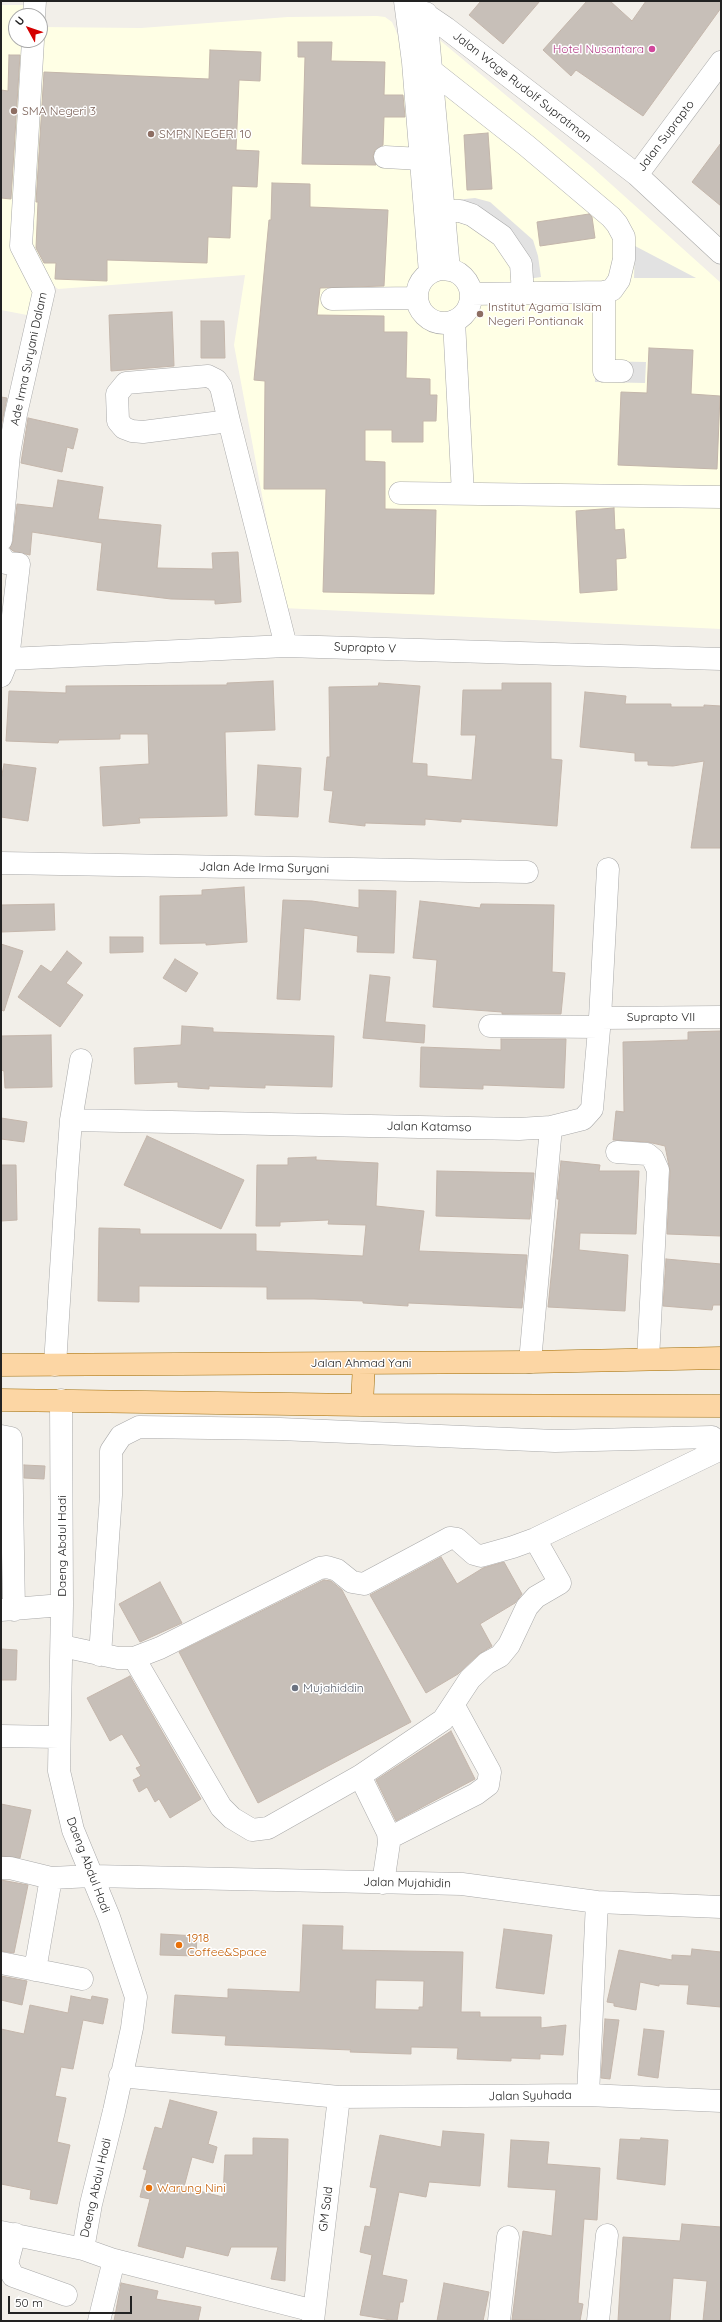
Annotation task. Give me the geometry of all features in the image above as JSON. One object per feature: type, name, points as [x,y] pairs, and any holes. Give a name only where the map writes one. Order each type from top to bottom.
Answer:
[{"type":"main road","name":"Jalan Ahmad Yani","points":[[1,1365],[530,1362],[721,1358]]},
{"type":"main road","points":[[362,1405],[364,1363]]},
{"type":"main road","points":[[1,1400],[362,1405],[721,1406]]},
{"type":"street","name":"Jalan Wage Rudolf Supratman","points":[[406,1],[426,13],[637,175]]},
{"type":"street","points":[[406,1],[413,62],[421,160],[440,271]]},
{"type":"street","points":[[426,13],[444,211],[440,271]]},
{"type":"street","name":"Ade Irma Suryani Dalam","points":[[1,540],[10,454],[16,414],[44,291],[22,246],[33,48]]},
{"type":"street","name":"Jalan Suprapto","points":[[721,62],[637,175],[721,253]]},
{"type":"street","points":[[432,71],[527,146],[617,224],[624,237],[624,258],[616,286],[604,292],[471,294]]},
{"type":"street","points":[[385,157],[421,160]]},
{"type":"street","points":[[444,211],[460,210],[472,214],[502,236],[521,264],[523,294]]},
{"type":"street","points":[[440,271],[464,278],[471,294],[465,312],[448,322],[424,315],[417,298],[422,281],[440,271]]},
{"type":"street","points":[[604,292],[604,371],[622,371]]},
{"type":"street","points":[[332,299],[417,298]]},
{"type":"street","points":[[448,322],[455,494]]},
{"type":"street","points":[[229,421],[143,432],[132,431],[124,428],[118,421],[117,394],[126,383],[208,376],[216,380],[221,387],[286,646]]},
{"type":"street","points":[[400,492],[721,497]]},
{"type":"street","points":[[1,556],[6,563],[19,564],[3,670]]},
{"type":"street","name":"Suprapto V","points":[[3,670],[286,646],[721,659]]},
{"type":"street","name":"Jalan Ade Irma Suryani","points":[[1,863],[527,872]]},
{"type":"street","name":"Jalan Katamso","points":[[71,1120],[511,1128],[551,1127],[583,1119],[590,1113],[593,1105],[600,1022],[608,869]]},
{"type":"street","name":"Suprapto VII","points":[[490,1026],[721,1017]]},
{"type":"street","points":[[55,1365],[59,1269],[71,1120],[81,1060]]},
{"type":"street","points":[[530,1362],[551,1127]]},
{"type":"street","points":[[617,1152],[647,1154],[653,1159],[658,1170],[648,1359]]},
{"type":"street","name":"Daeng Abdul Hadi","points":[[61,1400],[62,1646],[59,1771],[62,1791],[73,1830],[109,1917],[136,1997],[132,2028],[120,2076],[114,2111],[91,2204],[83,2249]]},
{"type":"street","points":[[62,1646],[100,1655],[118,1658],[134,1658],[160,1648],[320,1568],[327,1567],[337,1570],[352,1582],[364,1584],[450,1538],[457,1539],[474,1554],[481,1556],[535,1539],[715,1444],[555,1441],[280,1428],[139,1426],[121,1436],[111,1451],[111,1495],[100,1655]]},
{"type":"street","points":[[1,1436],[11,1438],[6,1502],[7,1610],[62,1605]]},
{"type":"street","points":[[134,1658],[221,1807],[242,1825],[252,1830],[268,1828],[360,1776],[434,1728],[443,1720],[454,1706],[470,1679],[487,1663],[500,1656],[509,1645],[527,1607],[536,1597],[560,1583],[535,1539]]},
{"type":"street","points":[[389,1838],[476,1794],[488,1785],[490,1772],[454,1706]]},
{"type":"street","points":[[1,1736],[59,1737]]},
{"type":"street","points":[[360,1776],[385,1822],[389,1838],[383,1883]]},
{"type":"street","name":"Jalan Mujahidin","points":[[1,1868],[10,1868],[52,1878],[92,1876],[462,1884],[597,1902],[721,1907]]},
{"type":"street","points":[[35,1970],[52,1878]]},
{"type":"street","points":[[588,2095],[597,1902]]},
{"type":"street","points":[[1,1963],[82,1979]]},
{"type":"street","name":"Jalan Syuhada","points":[[120,2076],[339,2097],[588,2095],[721,2101]]},
{"type":"street","name":"GM Said","points":[[314,2316],[339,2097]]},
{"type":"street","points":[[66,2295],[13,2276],[7,2264],[8,2233],[83,2249],[114,2260],[314,2316]]},
{"type":"street","points":[[598,2321],[607,2235]]},
{"type":"street","points":[[498,2321],[508,2236]]},
{"type":"street","points":[[99,2321],[114,2260]]},
{"type":"shaded area","name":"SMA Negeri 3","points":[[1,5],[32,5],[32,8],[8,8],[8,48],[30,48],[22,181],[36,290],[27,315],[1,310]]},
{"type":"shaded area","name":"Institut Agama Islam Negeri Pontianak","points":[[288,17],[385,17],[392,22],[410,62],[436,37],[592,167],[721,283],[721,629],[283,608],[234,345],[245,275],[58,289],[39,274],[26,241],[40,48],[48,48],[48,27],[141,28]]},
{"type":"shaded area","points":[[475,198],[490,202],[533,240],[538,256],[541,277],[521,280],[509,255],[482,230],[457,222],[455,200]]},
{"type":"shaded area","points":[[635,246],[696,278],[634,278]]},
{"type":"shaded area","points":[[596,361],[646,362],[645,383],[595,382]]},
{"type":"building","points":[[481,1],[540,1],[503,44],[469,15]]},
{"type":"building","name":"Hotel Nusantara","points":[[587,1],[610,1],[632,21],[646,1],[721,1],[721,8],[643,116],[576,70],[571,76],[543,50]]},
{"type":"building","points":[[298,42],[332,42],[331,61],[385,62],[384,95],[403,95],[405,117],[384,117],[383,145],[375,150],[373,156],[376,165],[302,164],[305,57],[298,57]]},
{"type":"building","name":"SMPN NEGERI 10","points":[[210,50],[261,52],[260,81],[239,80],[236,150],[259,151],[257,187],[232,186],[230,238],[208,237],[207,263],[107,260],[107,281],[55,279],[56,263],[44,263],[36,248],[38,202],[36,202],[44,72],[209,79]]},
{"type":"building","points":[[9,55],[20,55],[11,199],[1,198],[1,90],[8,91]]},
{"type":"building","points":[[488,133],[492,189],[467,190],[464,135]]},
{"type":"building","points":[[721,143],[721,206],[692,182]]},
{"type":"building","points":[[272,183],[310,184],[310,207],[388,210],[384,286],[320,288],[317,315],[384,316],[384,332],[407,332],[406,378],[430,379],[430,395],[437,395],[436,421],[423,421],[423,442],[392,442],[392,430],[365,430],[365,461],[385,462],[385,509],[436,510],[434,594],[323,592],[326,489],[264,489],[265,381],[254,380],[269,220],[271,220]]},
{"type":"building","points":[[589,214],[592,217],[595,238],[540,246],[537,222]]},
{"type":"building","points":[[172,312],[174,366],[111,371],[109,315]]},
{"type":"building","points":[[201,321],[224,321],[225,358],[201,358]]},
{"type":"building","points":[[649,348],[693,350],[691,394],[720,396],[717,469],[618,465],[621,392],[647,393]]},
{"type":"building","points":[[1,397],[7,398],[1,427]]},
{"type":"building","points":[[28,418],[78,429],[73,449],[67,447],[62,472],[21,463]]},
{"type":"building","points":[[58,480],[103,487],[98,519],[161,525],[157,568],[213,569],[212,553],[238,552],[241,602],[215,604],[215,600],[171,599],[97,590],[102,543],[32,532],[30,555],[13,551],[10,548],[13,541],[17,504],[53,508]]},
{"type":"building","points":[[614,508],[615,530],[624,529],[626,558],[616,559],[617,590],[580,593],[576,511]]},
{"type":"building","points":[[273,681],[275,730],[225,732],[227,816],[139,818],[140,823],[103,826],[100,767],[149,764],[148,734],[120,734],[120,739],[59,740],[58,743],[6,741],[9,691],[66,693],[66,686],[227,685],[227,683]]},
{"type":"building","points":[[379,683],[420,686],[412,763],[427,764],[427,776],[472,780],[476,735],[461,735],[463,690],[502,690],[502,683],[551,683],[551,759],[562,760],[557,826],[461,819],[461,822],[425,819],[425,825],[365,823],[365,826],[329,822],[333,791],[324,790],[327,757],[330,757],[329,687],[378,686]]},
{"type":"building","points":[[585,692],[626,696],[625,704],[671,704],[671,707],[704,707],[704,705],[721,706],[721,848],[691,848],[704,761],[673,766],[648,765],[648,761],[635,761],[635,753],[580,747]]},
{"type":"building","points":[[4,764],[36,768],[28,821],[1,817],[1,780]]},
{"type":"building","points":[[258,765],[301,768],[298,817],[255,815]]},
{"type":"building","points":[[244,887],[247,942],[206,945],[206,943],[160,944],[160,896],[202,895],[202,890]]},
{"type":"building","points":[[359,890],[396,891],[394,953],[357,952],[358,936],[304,928],[300,1000],[277,999],[283,900],[312,901],[359,908]]},
{"type":"building","points":[[420,901],[480,908],[481,904],[554,905],[552,972],[565,973],[561,1014],[502,1014],[502,1012],[433,1007],[437,960],[413,958]]},
{"type":"building","points":[[54,904],[55,930],[2,932],[1,905]]},
{"type":"building","points":[[110,937],[143,937],[143,952],[110,953]]},
{"type":"building","points":[[1,944],[23,951],[4,1011],[1,1010]]},
{"type":"building","points":[[67,951],[82,963],[66,983],[83,995],[60,1027],[18,997],[41,965],[51,972]]},
{"type":"building","points":[[175,959],[198,973],[186,992],[163,978]]},
{"type":"building","points":[[370,975],[390,977],[385,1022],[425,1025],[424,1043],[363,1038]]},
{"type":"building","points":[[182,1026],[213,1028],[213,1032],[334,1036],[332,1087],[265,1085],[265,1088],[209,1086],[209,1089],[178,1087],[178,1082],[135,1084],[134,1048],[181,1045]]},
{"type":"building","points":[[721,1031],[721,1236],[667,1234],[670,1171],[665,1146],[648,1142],[613,1140],[616,1111],[624,1112],[623,1042],[688,1040],[688,1032]]},
{"type":"building","points":[[51,1035],[52,1087],[5,1088],[4,1071],[1,1070],[1,1036]]},
{"type":"building","points":[[501,1039],[566,1039],[564,1088],[483,1085],[483,1089],[420,1087],[421,1047],[501,1050]]},
{"type":"building","points":[[1,1118],[27,1122],[24,1142],[1,1139]]},
{"type":"building","points":[[147,1136],[244,1180],[221,1229],[124,1185]]},
{"type":"building","points":[[316,1157],[316,1160],[378,1163],[376,1206],[424,1211],[419,1251],[527,1255],[522,1308],[408,1303],[408,1306],[363,1303],[363,1301],[267,1299],[267,1287],[139,1286],[139,1302],[98,1301],[99,1228],[140,1229],[140,1234],[256,1234],[256,1251],[363,1256],[366,1225],[328,1224],[329,1220],[280,1222],[280,1226],[256,1226],[257,1165],[288,1165],[288,1158]]},
{"type":"building","points":[[561,1161],[600,1165],[599,1171],[639,1171],[636,1234],[580,1233],[579,1250],[628,1255],[625,1311],[548,1307],[559,1199],[557,1199]]},
{"type":"building","points":[[1,1165],[16,1165],[17,1220],[1,1221]]},
{"type":"building","points":[[437,1171],[534,1173],[530,1219],[436,1216]]},
{"type":"building","points":[[666,1259],[721,1264],[721,1305],[713,1305],[712,1310],[663,1306]]},
{"type":"building","points":[[24,1465],[45,1466],[44,1479],[24,1478]]},
{"type":"building","points":[[441,1557],[457,1584],[483,1568],[504,1562],[522,1594],[515,1603],[480,1624],[492,1646],[479,1654],[458,1674],[426,1693],[370,1595]]},
{"type":"building","name":"Mujahiddin","points":[[324,1580],[331,1581],[342,1590],[411,1722],[258,1803],[179,1652]]},
{"type":"building","points":[[160,1582],[182,1623],[140,1642],[119,1604]]},
{"type":"building","points":[[1,1649],[17,1650],[16,1680],[1,1680]]},
{"type":"building","points":[[130,1676],[201,1799],[170,1818],[159,1799],[155,1802],[147,1787],[139,1792],[133,1780],[141,1776],[136,1768],[141,1766],[122,1734],[110,1741],[87,1698]]},
{"type":"building","points":[[451,1731],[475,1779],[396,1821],[376,1780]]},
{"type":"building","points":[[1,1804],[31,1810],[20,1858],[1,1856]]},
{"type":"building","points":[[1,1880],[28,1885],[14,1953],[1,1951]]},
{"type":"building","points":[[303,1925],[343,1926],[342,1950],[463,1952],[461,2012],[480,2012],[480,2017],[541,2017],[541,2028],[566,2025],[563,2055],[540,2054],[540,2059],[511,2058],[511,2061],[457,2059],[458,2048],[411,2047],[411,2054],[350,2052],[351,2050],[225,2045],[226,2036],[172,2033],[175,1995],[228,1998],[228,1989],[300,1992]],"holes":[[[376,1980],[424,1981],[423,2007],[419,2007],[419,2010],[375,2009]]]},
{"type":"building","points":[[504,1929],[552,1935],[544,1994],[496,1988]]},
{"type":"building","name":"1918 Coffee&Space","points":[[161,1934],[197,1936],[196,1956],[160,1955]]},
{"type":"building","points":[[692,1949],[721,1952],[721,2007],[687,2004],[689,1985],[659,1984],[659,1986],[640,1982],[636,2010],[614,2006],[614,2003],[607,2002],[619,1950],[672,1960],[672,1955],[691,1956]]},
{"type":"building","points":[[1,1976],[27,1981],[22,2005],[1,2000]]},
{"type":"building","points":[[71,1996],[91,2000],[92,1996],[108,1999],[103,2024],[83,2020],[73,2069],[61,2067],[55,2096],[66,2098],[57,2142],[70,2145],[57,2204],[30,2199],[31,2190],[1,2184],[1,2029],[24,2034],[30,2005],[68,2013]]},
{"type":"building","points":[[605,2019],[619,2020],[610,2079],[601,2078]]},
{"type":"building","points":[[644,2029],[664,2031],[658,2078],[638,2075]]},
{"type":"building","points":[[170,2100],[217,2112],[208,2144],[217,2147],[213,2163],[192,2157],[184,2187],[223,2197],[225,2155],[253,2155],[253,2138],[288,2139],[285,2281],[271,2279],[278,2247],[231,2247],[228,2256],[186,2246],[183,2258],[138,2246],[150,2199],[140,2197],[147,2170],[143,2169],[155,2127],[162,2129]]},
{"type":"building","points":[[443,2131],[484,2134],[480,2186],[429,2182],[426,2197],[399,2192],[382,2275],[407,2280],[403,2302],[400,2302],[397,2321],[360,2315],[372,2255],[360,2252],[365,2226],[370,2227],[377,2188],[370,2187],[380,2135],[441,2147]]},
{"type":"building","points":[[641,2138],[668,2140],[665,2185],[617,2179],[620,2139],[640,2140]]},
{"type":"building","points":[[511,2140],[549,2142],[547,2164],[600,2168],[597,2220],[584,2219],[578,2303],[583,2304],[580,2321],[512,2320],[523,2231],[552,2236],[556,2190],[508,2187]]},
{"type":"building","points":[[682,2224],[721,2227],[721,2321],[703,2321],[707,2281],[673,2278],[670,2321],[618,2321],[623,2237],[680,2241]]},
{"type":"building","points":[[121,2283],[158,2291],[156,2299],[201,2307],[198,2321],[114,2321]]},
{"type":"building","points":[[444,2283],[489,2292],[483,2321],[437,2321]]},
{"type":"place","name":"Hotel Nusantara","points":[[652,49]]},
{"type":"place","name":"SMA Negeri 3","points":[[14,111]]},
{"type":"place","name":"SMPN NEGERI 10","points":[[151,134]]},
{"type":"place","name":"Institut Agama Islam Negeri Pontianak","points":[[480,314]]},
{"type":"place","name":"Mujahiddin","points":[[295,1688]]},
{"type":"place","name":"1918 Coffee&Space","points":[[179,1945]]},
{"type":"place","name":"Warung Nini","points":[[149,2188]]}]
